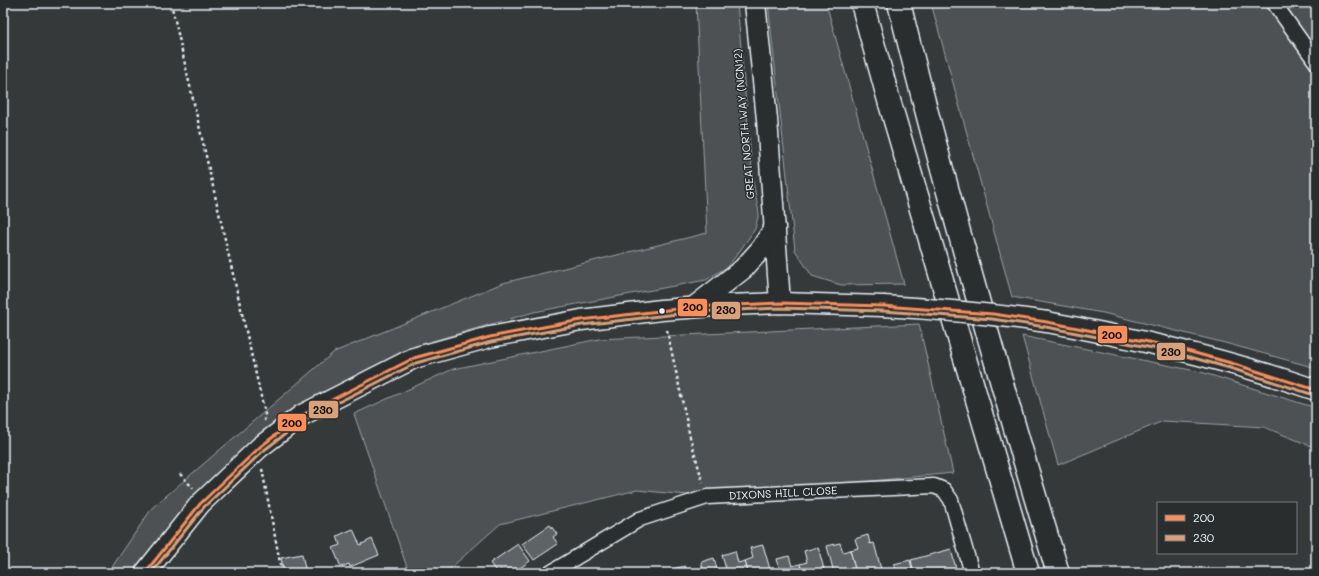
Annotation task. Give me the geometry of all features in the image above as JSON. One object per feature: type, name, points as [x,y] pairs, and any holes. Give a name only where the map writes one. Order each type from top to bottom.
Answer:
[{"type":"highway","points":[[862,3],[892,112],[1028,573]]},
{"type":"highway","points":[[899,3],[921,91],[990,344],[1058,573]]},
{"type":"street","points":[[755,3],[767,119],[780,303]]},
{"type":"street","points":[[1274,3],[1316,62]]},
{"type":"street","points":[[694,308],[743,269],[761,249],[775,227]]},
{"type":"street","points":[[145,573],[200,504],[260,447],[302,415],[414,358],[490,337],[581,320],[694,308],[780,303],[942,309],[993,314],[1047,322],[1169,346],[1231,363],[1316,390]]},
{"type":"street","name":"DIXONS HILL CLOSE","points":[[550,573],[640,519],[707,497],[934,486],[944,490],[951,500],[972,573]]},
{"type":"path","points":[[171,3],[265,414],[260,447],[260,461],[282,573]]},
{"type":"path","points":[[667,330],[690,437],[707,497]]},
{"type":"shaded area","points":[[696,3],[737,3],[753,181],[759,213],[755,229],[727,267],[706,280],[534,312],[415,346],[316,400],[139,573],[108,573],[152,508],[334,352],[503,283],[707,233]]},
{"type":"shaded area","points":[[768,3],[826,3],[904,284],[841,285],[812,276],[795,250]]},
{"type":"shaded area","points":[[931,3],[1316,3],[1316,368],[1225,343],[1103,313],[1012,297]]},
{"type":"shaded area","points":[[919,324],[953,473],[707,497],[637,490],[500,524],[445,573],[409,573],[354,414],[453,369],[599,339]]},
{"type":"shaded area","points":[[1022,336],[1201,372],[1316,408],[1316,448],[1264,427],[1163,421],[1058,465]]},
{"type":"building","points":[[550,525],[557,534],[553,537],[558,544],[534,560],[522,544]]},
{"type":"building","points":[[353,529],[360,545],[372,539],[379,555],[350,567],[349,564],[341,567],[333,548],[340,545],[337,536]]},
{"type":"building","points":[[868,535],[870,544],[874,543],[882,573],[856,573],[850,550],[858,548],[855,539]]},
{"type":"building","points":[[840,543],[843,552],[850,550],[856,573],[834,573],[827,546]]},
{"type":"building","points":[[518,544],[530,561],[513,573],[503,573],[501,570],[497,573],[490,563]]},
{"type":"building","points":[[763,545],[771,573],[748,573],[745,561],[753,558],[750,548]]},
{"type":"building","points":[[818,547],[825,573],[802,573],[800,564],[807,562],[804,551]]},
{"type":"building","points":[[951,549],[957,573],[914,573],[911,560]]},
{"type":"building","points":[[735,551],[738,563],[745,561],[748,573],[727,573],[722,555]]},
{"type":"building","points":[[302,554],[306,573],[284,573],[281,558]]},
{"type":"building","points":[[789,556],[792,566],[800,564],[802,573],[781,573],[777,559]]},
{"type":"building","points":[[714,558],[718,573],[698,573],[704,571],[701,562]]},
{"type":"building","points":[[910,560],[913,573],[897,573],[894,564]]},
{"type":"building","points":[[685,566],[687,573],[674,573],[672,569]]},
{"type":"transit line","name":"200","points":[[145,573],[200,504],[260,447],[302,415],[414,358],[490,337],[581,320],[694,307],[780,303],[883,306],[993,314],[1047,322],[1169,346],[1231,363],[1316,390]]},
{"type":"transit line","name":"230","points":[[151,573],[204,507],[263,451],[305,419],[416,363],[491,342],[582,325],[694,312],[780,308],[883,311],[992,319],[1046,327],[1168,351],[1230,368],[1314,395]]}]
